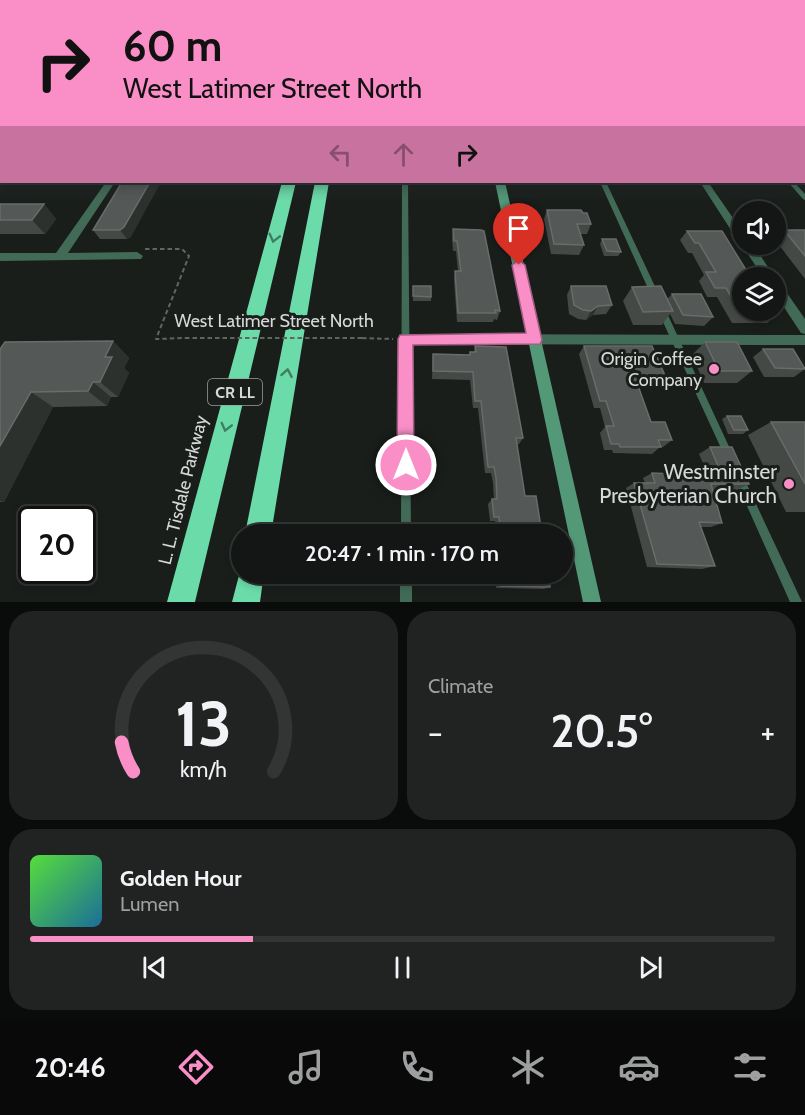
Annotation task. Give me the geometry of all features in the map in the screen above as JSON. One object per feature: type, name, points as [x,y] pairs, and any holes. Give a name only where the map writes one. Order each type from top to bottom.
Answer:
[{"type":"highway","name":"L. L. Tisdale Parkway","points":[[181,602],[289,183]]},
{"type":"highway","name":"CR LL","points":[[260,524],[322,183]]},
{"type":"highway","points":[[246,602],[249,584]]},
{"type":"street","points":[[59,257],[109,183]]},
{"type":"street","points":[[500,183],[592,602]]},
{"type":"street","points":[[705,183],[732,223]]},
{"type":"street","points":[[0,257],[59,257],[140,252]]},
{"type":"street","points":[[786,301],[805,329]]},
{"type":"street","points":[[399,339],[805,340]]},
{"type":"lane","points":[[405,183],[399,339],[406,524]]},
{"type":"lane","points":[[603,183],[731,461]]},
{"type":"lane","points":[[792,183],[805,198]]},
{"type":"lane","points":[[736,472],[796,602]]},
{"type":"lane","points":[[406,584],[406,602]]},
{"type":"path","name":"West Latimer Street North","points":[[140,252],[182,249],[189,256],[156,339],[399,339]]},
{"type":"building","points":[[121,183],[149,183],[124,227],[120,230],[93,230]]},
{"type":"building","points":[[0,204],[44,204],[32,220],[0,220]]},
{"type":"building","points":[[547,210],[581,210],[587,213],[591,224],[577,224],[584,245],[554,244]]},
{"type":"building","points":[[453,229],[484,231],[500,311],[495,310],[496,313],[458,313],[455,271],[461,271]]},
{"type":"building","points":[[786,230],[805,230],[805,256],[786,232]]},
{"type":"building","points":[[687,231],[722,231],[732,247],[732,255],[737,255],[744,267],[732,267],[732,298],[726,288],[715,288],[706,272],[716,272],[699,243],[695,243]]},
{"type":"building","points":[[602,239],[616,239],[621,252],[607,251]]},
{"type":"building","points":[[413,286],[431,286],[431,297],[413,296]]},
{"type":"building","points":[[571,286],[606,286],[612,305],[598,306],[591,311],[583,310],[574,305]]},
{"type":"building","points":[[661,286],[673,311],[643,312],[632,287]]},
{"type":"building","points":[[672,294],[701,294],[713,317],[683,315]]},
{"type":"building","points":[[113,341],[105,357],[112,357],[100,382],[93,382],[88,391],[31,392],[0,446],[0,349],[5,342]]},
{"type":"building","points":[[705,342],[737,342],[752,371],[719,371]]},
{"type":"building","points":[[475,346],[506,347],[523,438],[516,438],[525,496],[536,496],[540,524],[500,524],[499,517],[494,517],[492,499],[497,499],[496,477],[494,467],[488,467],[481,401],[475,401],[473,372],[433,371],[433,354],[470,355],[470,352],[476,352]]},
{"type":"building","points":[[584,346],[652,346],[667,380],[636,380],[651,422],[665,422],[672,440],[658,440],[661,447],[620,447],[619,444],[611,444],[606,426],[614,426],[606,401],[600,401]]},
{"type":"building","points":[[763,349],[793,349],[805,369],[775,368]]},
{"type":"building","points":[[727,416],[741,416],[748,430],[734,430]]},
{"type":"building","points":[[771,422],[805,422],[805,484]]},
{"type":"building","points":[[710,447],[732,447],[749,484],[711,484],[722,523],[699,522],[715,566],[657,564],[634,483],[655,483],[652,473],[676,474],[674,467],[719,468]]},
{"type":"building","points":[[500,584],[550,584],[550,587],[500,586]]},
{"type":"place","name":"Origin Coffee Company","points":[[714,369]]},
{"type":"place","name":"Westminster Presbyterian Church","points":[[789,484]]},
{"type":"route","points":[[406,465],[406,339],[535,340],[519,265]]}]
